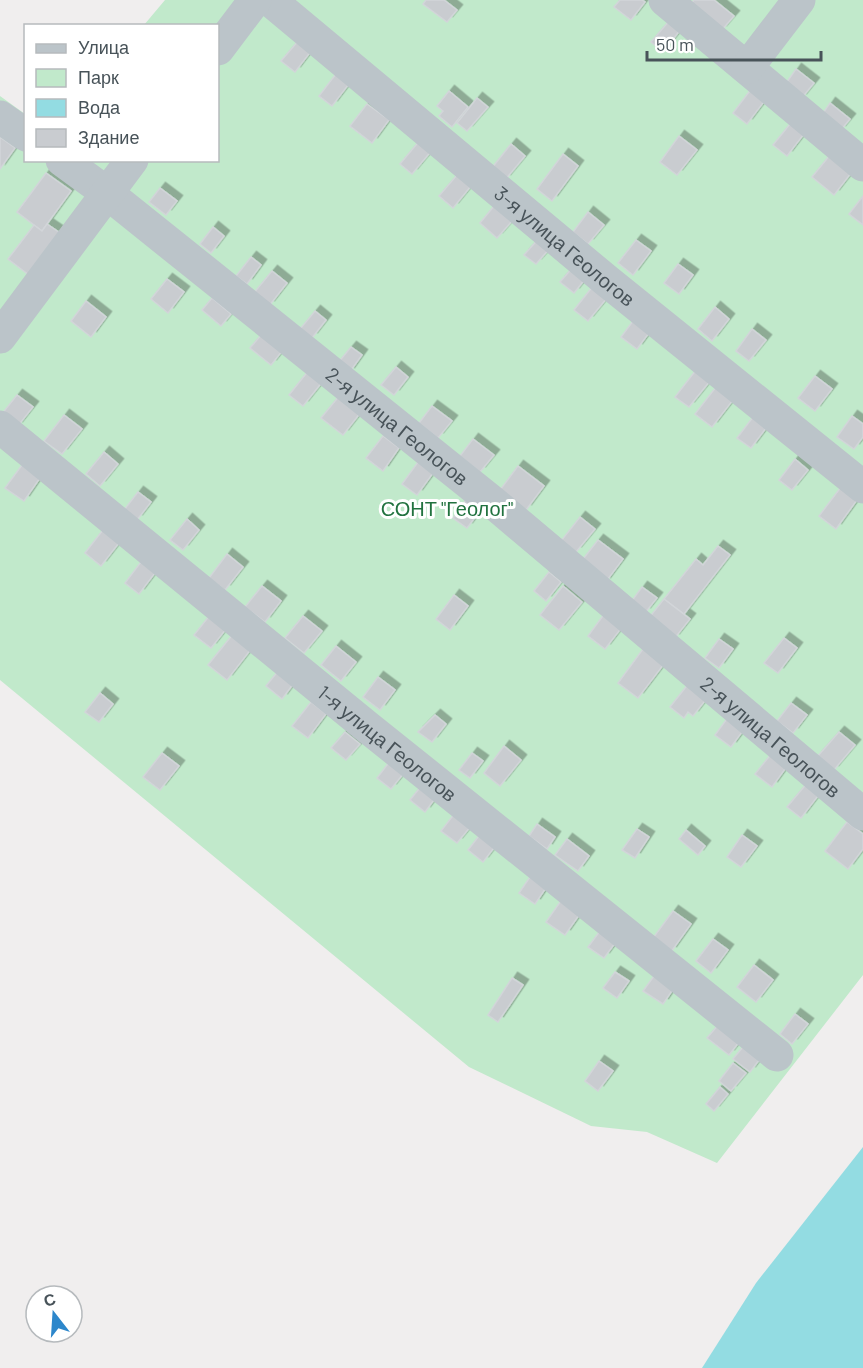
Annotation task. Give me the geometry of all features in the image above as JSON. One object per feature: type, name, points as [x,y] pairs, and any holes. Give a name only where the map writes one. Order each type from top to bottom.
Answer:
[{"type":"street","points":[[219,48],[255,0]]},
{"type":"street","name":"3-я улица Геологов","points":[[270,0],[598,273],[863,487]]},
{"type":"street","points":[[665,0],[863,165]]},
{"type":"street","points":[[747,68],[799,0]]},
{"type":"street","name":"2-я улица Геологов","points":[[65,162],[107,193],[490,500],[863,814]]},
{"type":"street","points":[[0,337],[130,162]]},
{"type":"street","name":"1-я улица Геологов","points":[[0,427],[366,726],[777,1054]]},
{"type":"green space","name":"СОНТ \"Геолог\"","points":[[165,0],[863,0],[863,975],[717,1163],[647,1132],[591,1126],[469,1067],[0,680],[0,96],[24,113],[24,162],[219,162],[219,24],[145,24]]},
{"type":"water","points":[[863,1147],[863,1368],[702,1368],[756,1283]]},
{"type":"building","points":[[426,0],[444,0],[457,10],[447,22],[423,4]]},
{"type":"building","points":[[620,0],[645,2],[631,20],[614,7]]},
{"type":"building","points":[[694,0],[714,0],[734,16],[721,31],[689,6]]},
{"type":"building","points":[[670,20],[681,29],[663,52],[651,42]]},
{"type":"building","points":[[299,40],[312,50],[295,72],[281,61]]},
{"type":"building","points":[[796,69],[814,83],[801,99],[784,86]]},
{"type":"building","points":[[339,70],[352,80],[332,106],[319,96]]},
{"type":"building","points":[[752,88],[766,99],[747,124],[733,113]]},
{"type":"building","points":[[449,91],[468,107],[452,127],[439,116],[443,111],[437,106]]},
{"type":"building","points":[[477,98],[488,107],[467,131],[457,123]]},
{"type":"building","points":[[830,103],[850,119],[840,131],[821,116]]},
{"type":"building","points":[[367,104],[389,120],[372,143],[350,126]]},
{"type":"building","points":[[790,124],[804,134],[787,156],[773,145]]},
{"type":"building","points":[[679,136],[697,150],[677,175],[660,162]]},
{"type":"building","points":[[0,137],[15,148],[0,169]]},
{"type":"building","points":[[421,139],[433,149],[412,174],[400,164]]},
{"type":"building","points":[[511,144],[525,156],[505,180],[491,169]]},
{"type":"building","points":[[563,154],[578,166],[552,201],[537,189]]},
{"type":"building","points":[[830,155],[852,172],[834,195],[812,177]]},
{"type":"building","points":[[46,173],[71,191],[42,231],[17,212]]},
{"type":"building","points":[[457,175],[471,186],[453,208],[439,196]]},
{"type":"building","points":[[160,188],[177,201],[166,215],[149,202]]},
{"type":"building","points":[[863,196],[863,225],[849,214]]},
{"type":"building","points":[[494,206],[512,221],[497,238],[480,223]]},
{"type":"building","points":[[588,212],[604,225],[588,244],[573,232]]},
{"type":"building","points":[[47,224],[60,233],[29,275],[8,259],[34,225],[42,231]]},
{"type":"building","points":[[213,227],[224,236],[211,253],[200,244]]},
{"type":"building","points":[[540,237],[551,247],[536,264],[524,255]]},
{"type":"building","points":[[636,240],[651,251],[633,275],[618,263]]},
{"type":"building","points":[[251,257],[261,265],[247,284],[236,276]]},
{"type":"building","points":[[678,264],[693,275],[679,294],[664,283]]},
{"type":"building","points":[[573,267],[586,278],[574,293],[560,282]]},
{"type":"building","points":[[272,271],[287,283],[269,306],[253,294]]},
{"type":"building","points":[[167,279],[184,292],[168,313],[151,299]]},
{"type":"building","points":[[593,286],[607,298],[588,321],[574,310]]},
{"type":"building","points":[[212,298],[231,314],[221,326],[202,310]]},
{"type":"building","points":[[86,301],[106,317],[91,337],[71,321]]},
{"type":"building","points":[[715,307],[729,319],[712,341],[698,329]]},
{"type":"building","points":[[315,311],[326,320],[312,338],[300,329]]},
{"type":"building","points":[[636,317],[652,329],[637,349],[621,337]]},
{"type":"building","points":[[752,329],[766,340],[749,361],[736,351]]},
{"type":"building","points":[[262,334],[283,350],[271,365],[250,348]]},
{"type":"building","points":[[351,347],[362,355],[349,373],[337,364]]},
{"type":"building","points":[[396,367],[408,377],[394,395],[381,385]]},
{"type":"building","points":[[309,370],[323,381],[303,406],[289,395]]},
{"type":"building","points":[[696,370],[710,381],[689,407],[675,397]]},
{"type":"building","points":[[815,376],[832,389],[815,411],[798,398]]},
{"type":"building","points":[[716,387],[733,400],[712,427],[695,414]]},
{"type":"building","points":[[17,395],[33,407],[17,427],[1,415]]},
{"type":"building","points":[[340,395],[361,412],[343,435],[321,418]]},
{"type":"building","points":[[432,406],[452,421],[438,438],[419,423]]},
{"type":"building","points":[[64,415],[82,429],[62,454],[44,441]]},
{"type":"building","points":[[852,416],[863,424],[863,437],[854,449],[837,437]]},
{"type":"building","points":[[753,417],[766,428],[751,448],[737,438]]},
{"type":"building","points":[[383,436],[399,448],[383,471],[366,458]]},
{"type":"building","points":[[473,439],[494,455],[480,472],[460,456]]},
{"type":"building","points":[[104,452],[118,464],[100,486],[86,474]]},
{"type":"building","points":[[421,458],[436,469],[417,495],[402,484]]},
{"type":"building","points":[[795,459],[808,470],[792,490],[779,480]]},
{"type":"building","points":[[22,465],[40,478],[24,501],[5,488]]},
{"type":"building","points":[[518,466],[544,486],[526,510],[500,490]]},
{"type":"building","points":[[841,487],[857,500],[836,529],[819,516]]},
{"type":"building","points":[[138,492],[151,502],[137,520],[124,510]]},
{"type":"building","points":[[469,496],[483,507],[467,528],[453,518]]},
{"type":"building","points":[[580,517],[595,529],[576,552],[561,541]]},
{"type":"building","points":[[187,519],[199,530],[183,550],[170,540]]},
{"type":"building","points":[[106,526],[122,539],[101,566],[85,553]]},
{"type":"building","points":[[598,540],[623,559],[605,583],[580,563]]},
{"type":"building","points":[[718,546],[730,555],[684,614],[664,599],[696,559],[703,565]]},
{"type":"building","points":[[227,554],[243,567],[225,590],[209,578]]},
{"type":"building","points":[[144,558],[158,569],[139,594],[125,583]]},
{"type":"building","points":[[549,572],[561,582],[546,601],[534,591]]},
{"type":"building","points":[[262,586],[281,601],[265,622],[245,607]]},
{"type":"building","points":[[563,586],[582,602],[559,630],[540,615]]},
{"type":"building","points":[[642,587],[657,598],[645,613],[631,602]]},
{"type":"building","points":[[454,595],[468,606],[450,630],[436,619]]},
{"type":"building","points":[[664,599],[690,619],[674,639],[648,619]]},
{"type":"building","points":[[605,613],[623,626],[605,649],[588,636]]},
{"type":"building","points":[[210,615],[227,628],[211,648],[194,635]]},
{"type":"building","points":[[303,616],[322,631],[304,653],[285,638]]},
{"type":"building","points":[[233,634],[252,648],[227,680],[208,665]]},
{"type":"building","points":[[784,638],[797,648],[778,673],[764,663]]},
{"type":"building","points":[[719,639],[733,649],[719,668],[705,658]]},
{"type":"building","points":[[336,646],[356,662],[341,681],[321,665]]},
{"type":"building","points":[[643,649],[664,664],[638,698],[618,683]]},
{"type":"building","points":[[279,670],[294,683],[282,699],[266,686]]},
{"type":"building","points":[[378,677],[395,690],[380,710],[363,697]]},
{"type":"building","points":[[689,683],[708,697],[693,716],[688,712],[684,718],[670,707]]},
{"type":"building","points":[[100,693],[113,704],[99,722],[85,712]]},
{"type":"building","points":[[311,702],[326,714],[308,738],[292,726]]},
{"type":"building","points":[[791,703],[807,715],[793,733],[777,721]]},
{"type":"building","points":[[435,715],[446,724],[432,742],[418,732]]},
{"type":"building","points":[[729,716],[745,728],[731,747],[715,735]]},
{"type":"building","points":[[345,732],[360,744],[346,760],[331,748]]},
{"type":"building","points":[[839,732],[855,745],[833,771],[817,757]]},
{"type":"building","points":[[504,746],[521,760],[500,786],[484,773]]},
{"type":"building","points":[[162,753],[179,766],[160,790],[143,777]]},
{"type":"building","points":[[472,753],[483,761],[470,778],[459,770]]},
{"type":"building","points":[[772,753],[788,765],[772,787],[755,774]]},
{"type":"building","points":[[394,756],[408,768],[391,789],[377,778]]},
{"type":"building","points":[[808,782],[821,792],[801,818],[787,807]]},
{"type":"building","points":[[422,785],[437,796],[425,812],[410,800]]},
{"type":"building","points":[[455,813],[471,826],[457,843],[441,831]]},
{"type":"building","points":[[847,822],[863,834],[863,849],[848,869],[825,851]]},
{"type":"building","points":[[537,824],[555,837],[547,849],[529,836]]},
{"type":"building","points":[[637,829],[649,837],[635,858],[622,850]]},
{"type":"building","points":[[686,830],[705,846],[698,855],[679,839]]},
{"type":"building","points":[[482,832],[497,844],[483,862],[468,850]]},
{"type":"building","points":[[742,835],[757,846],[741,867],[727,857]]},
{"type":"building","points":[[567,839],[589,856],[578,871],[555,855]]},
{"type":"building","points":[[532,874],[548,885],[535,904],[519,893]]},
{"type":"building","points":[[563,898],[582,911],[565,935],[546,922]]},
{"type":"building","points":[[673,911],[691,924],[671,952],[653,938]]},
{"type":"building","points":[[603,927],[619,938],[604,958],[588,947]]},
{"type":"building","points":[[713,939],[728,950],[711,973],[696,961]]},
{"type":"building","points":[[754,965],[773,980],[756,1002],[737,987]]},
{"type":"building","points":[[615,972],[629,981],[617,998],[603,988]]},
{"type":"building","points":[[657,972],[676,985],[663,1004],[643,991]]},
{"type":"building","points":[[512,978],[523,985],[498,1022],[488,1015]]},
{"type":"building","points":[[795,1014],[808,1024],[792,1044],[780,1034]]},
{"type":"building","points":[[719,1024],[740,1041],[729,1055],[707,1038]]},
{"type":"building","points":[[747,1042],[763,1055],[750,1072],[733,1059]]},
{"type":"building","points":[[599,1061],[613,1071],[598,1091],[585,1081]]},
{"type":"building","points":[[733,1063],[746,1073],[731,1091],[719,1081]]},
{"type":"building","points":[[720,1087],[728,1094],[714,1111],[706,1104]]}]
